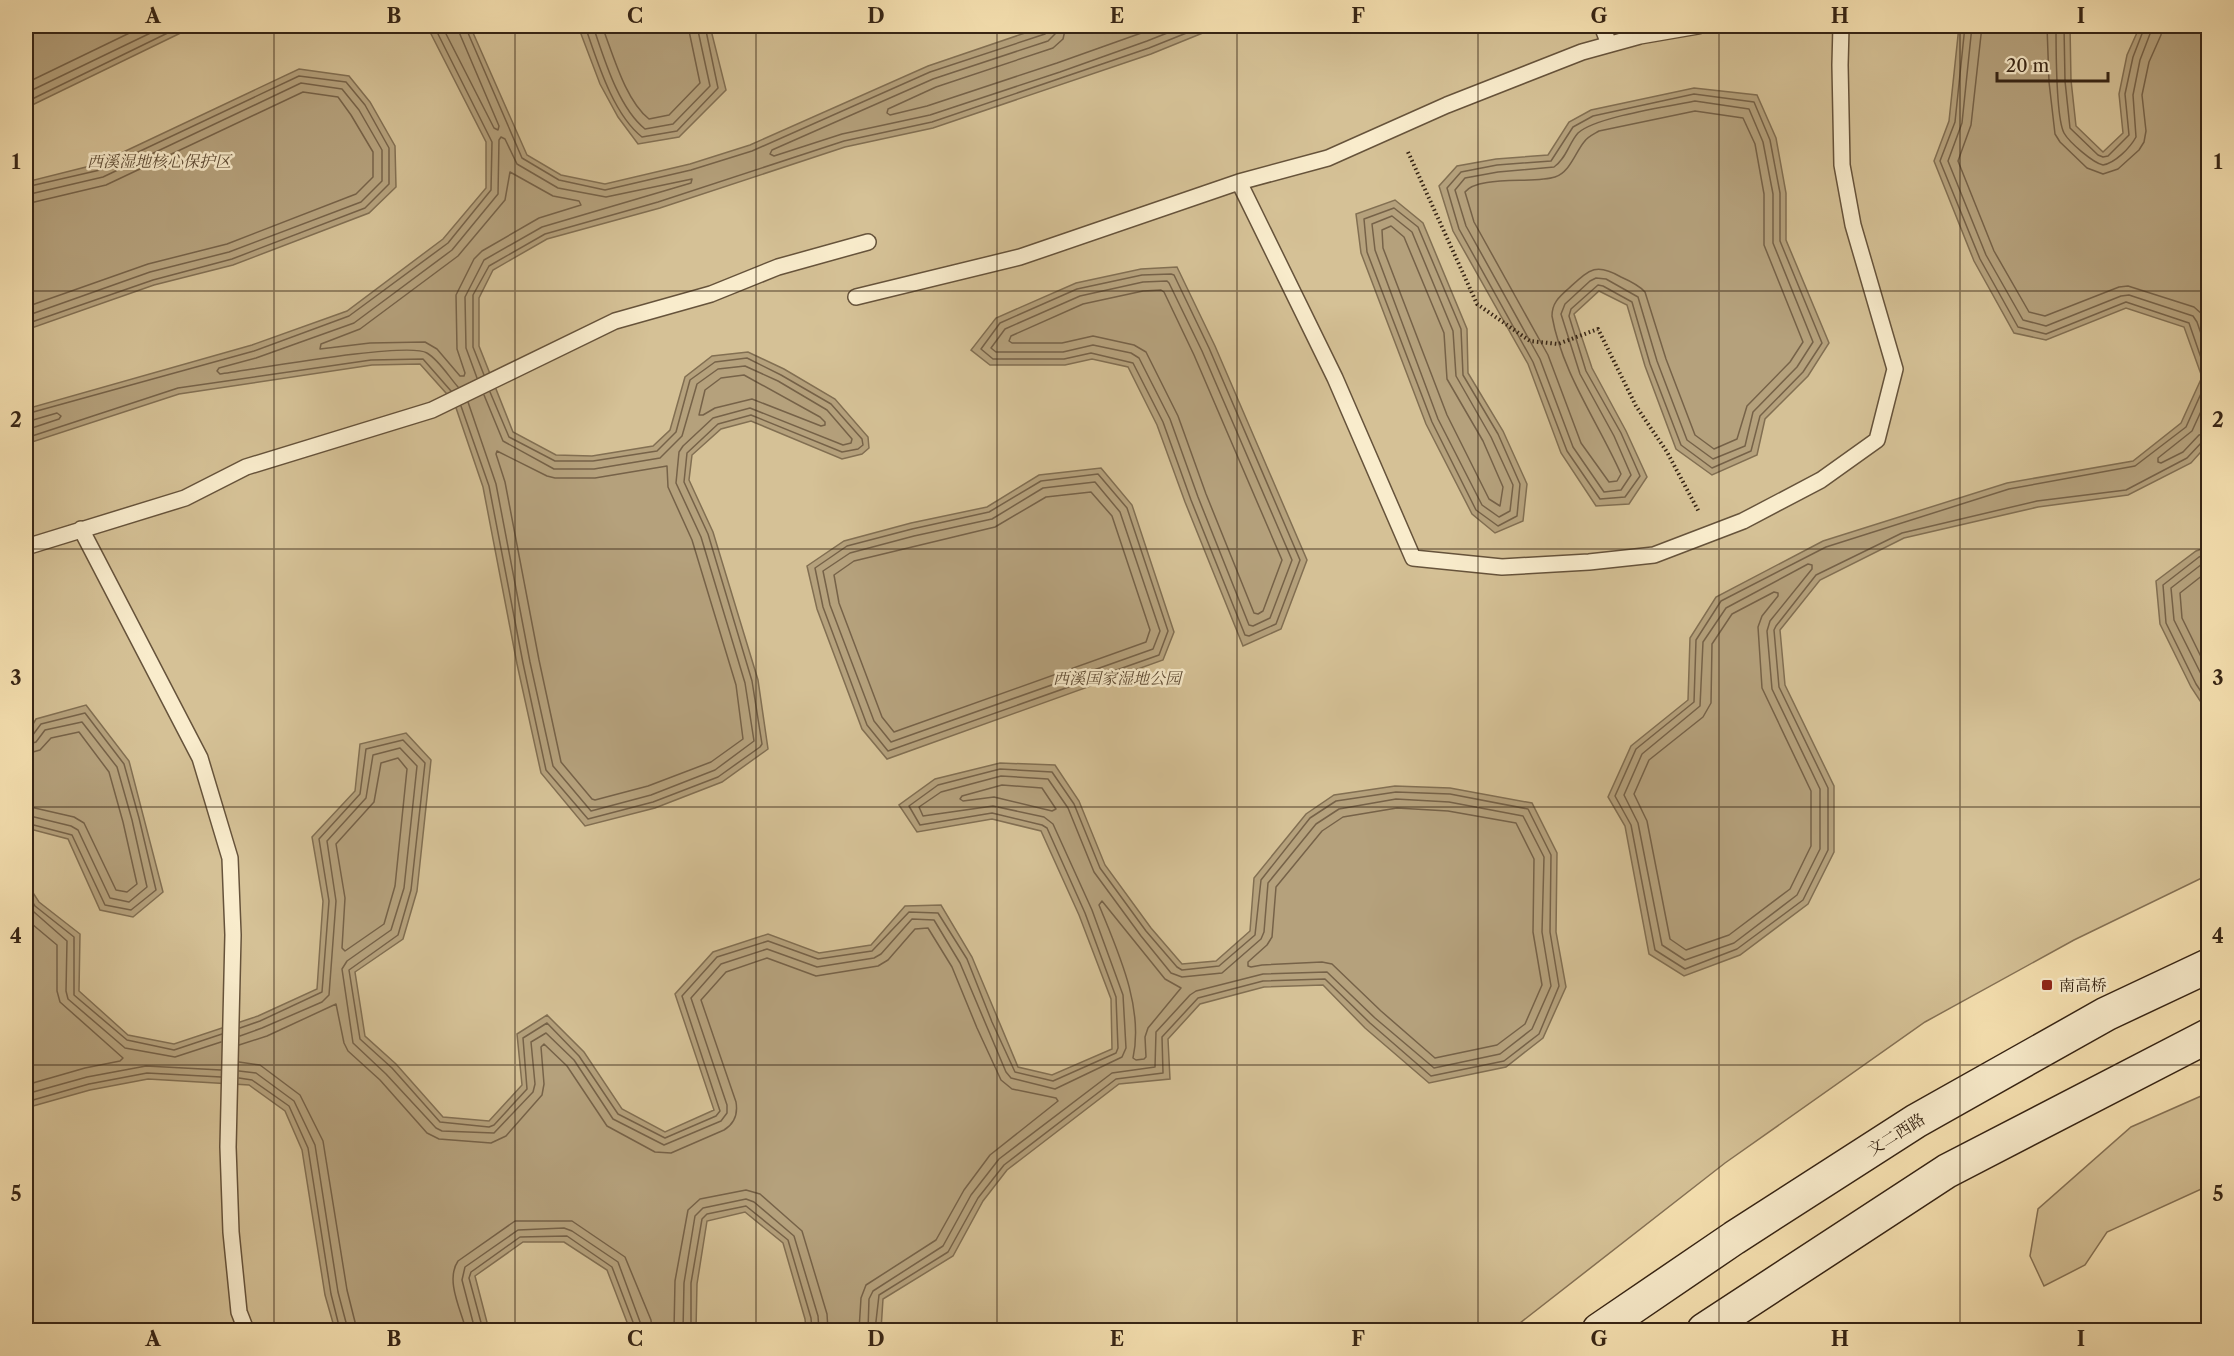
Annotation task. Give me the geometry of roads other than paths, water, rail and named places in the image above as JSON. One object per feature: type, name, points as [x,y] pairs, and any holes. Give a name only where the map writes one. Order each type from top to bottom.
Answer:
[{"type":"main road","name":"文二西路","points":[[1599,1330],[1734,1238],[1916,1121],[2106,1014],[2208,966]]},
{"type":"main road","points":[[1704,1330],[1947,1171],[2208,1036]]},
{"type":"lane","points":[[1602,26],[1609,45]]},
{"type":"lane","points":[[856,297],[1020,257],[1239,182],[1328,158],[1447,105],[1582,52],[1640,36],[1698,26]]},
{"type":"lane","points":[[1239,182],[1335,378],[1413,558],[1502,567],[1590,562],[1654,555],[1743,521],[1821,480],[1877,440],[1895,369],[1853,225],[1842,165],[1841,26]]},
{"type":"lane","points":[[26,548],[185,498],[246,467],[432,410],[615,321],[711,294],[778,267],[868,242]]},
{"type":"lane","points":[[81,529],[200,758],[231,858],[233,935],[228,1147],[231,1232],[239,1312],[246,1330]]},
{"type":"water","points":[[26,26],[195,26],[26,108]]},
{"type":"water","points":[[427,26],[470,26],[527,155],[561,175],[605,184],[690,164],[750,145],[928,66],[1025,33],[1055,26],[1220,26],[1151,54],[933,128],[845,147],[660,208],[547,239],[493,270],[479,298],[479,346],[513,432],[556,455],[592,456],[653,446],[670,430],[685,377],[712,356],[748,352],[784,369],[835,399],[868,437],[869,448],[862,454],[842,459],[751,421],[721,429],[692,455],[689,480],[713,532],[758,680],[768,749],[722,782],[655,808],[585,826],[541,773],[517,664],[483,487],[454,402],[420,364],[372,365],[179,394],[26,444],[26,409],[252,345],[347,311],[443,239],[486,188],[486,142]]},
{"type":"water","points":[[578,26],[710,26],[726,90],[679,137],[638,144],[618,117],[600,84]]},
{"type":"water","points":[[1959,26],[2070,26],[2071,80],[2076,126],[2103,152],[2123,133],[2119,94],[2127,55],[2140,26],[2208,26],[2208,444],[2191,463],[2128,495],[2038,507],[1904,538],[1820,580],[1780,630],[1785,685],[1834,786],[1834,852],[1808,904],[1740,955],[1684,976],[1649,954],[1625,826],[1608,797],[1631,746],[1688,700],[1690,638],[1716,597],[1823,541],[2007,483],[2133,461],[2181,423],[2202,377],[2184,327],[2126,308],[2046,340],[2014,333],[1974,261],[1934,161],[1949,121]]},
{"type":"water","points":[[299,69],[349,76],[370,102],[395,146],[396,187],[369,213],[233,265],[154,285],[26,330],[26,182],[98,164]]},
{"type":"water","points":[[1694,88],[1757,95],[1776,138],[1786,193],[1786,240],[1829,343],[1808,376],[1765,419],[1757,455],[1712,475],[1676,449],[1645,366],[1627,305],[1599,291],[1574,314],[1592,368],[1626,431],[1647,477],[1629,504],[1596,506],[1561,453],[1528,364],[1453,231],[1439,186],[1457,166],[1496,159],[1548,155],[1569,122],[1591,110]]},
{"type":"water","points":[[1395,200],[1423,223],[1467,329],[1468,373],[1503,431],[1527,484],[1523,521],[1495,533],[1472,514],[1426,424],[1361,253],[1356,214]]},
{"type":"water","points":[[1177,267],[1215,346],[1307,560],[1281,629],[1243,646],[1185,502],[1157,425],[1128,367],[1092,359],[1065,365],[990,365],[971,350],[996,318],[1076,283],[1141,269]]},
{"type":"water","points":[[1101,468],[1132,505],[1174,632],[1163,660],[887,759],[862,729],[817,609],[807,566],[844,541],[911,523],[987,507],[1039,475]]},
{"type":"water","points":[[2208,547],[2208,713],[2191,687],[2160,624],[2156,581],[2196,551]]},
{"type":"water","points":[[86,705],[129,761],[163,892],[133,917],[100,910],[68,839],[26,828],[26,736],[36,719]]},
{"type":"water","points":[[406,733],[431,760],[417,891],[403,939],[355,972],[365,1036],[396,1064],[443,1117],[489,1121],[522,1085],[517,1034],[547,1015],[584,1052],[622,1109],[665,1132],[714,1110],[675,994],[713,952],[768,934],[819,953],[871,945],[905,906],[941,905],[972,957],[1018,1067],[1052,1075],[1112,1049],[1111,999],[1079,915],[1041,831],[992,819],[917,832],[899,805],[935,779],[1000,763],[1055,765],[1079,801],[1105,865],[1151,928],[1182,964],[1216,961],[1250,931],[1254,878],[1306,814],[1334,795],[1395,786],[1450,788],[1532,803],[1557,853],[1556,932],[1566,987],[1543,1038],[1506,1067],[1429,1083],[1365,1028],[1323,985],[1264,987],[1200,1004],[1168,1039],[1170,1079],[1119,1084],[1007,1170],[983,1201],[953,1256],[883,1299],[881,1330],[806,1330],[805,1319],[783,1243],[745,1212],[707,1221],[697,1284],[696,1330],[630,1330],[607,1270],[564,1242],[523,1242],[475,1276],[489,1330],[335,1330],[325,1295],[302,1150],[285,1111],[249,1085],[148,1079],[90,1090],[26,1108],[26,882],[39,902],[80,934],[79,991],[128,1035],[174,1044],[258,1016],[317,989],[323,901],[312,837],[355,791],[360,744]]},
{"type":"place","name":"南高桥","points":[[2047,985]]},
{"type":"park label","name":"西溪湿地核心保护区","points":[[159,161]]},
{"type":"park label","name":"西溪国家湿地公园","points":[[1117,678]]}]
